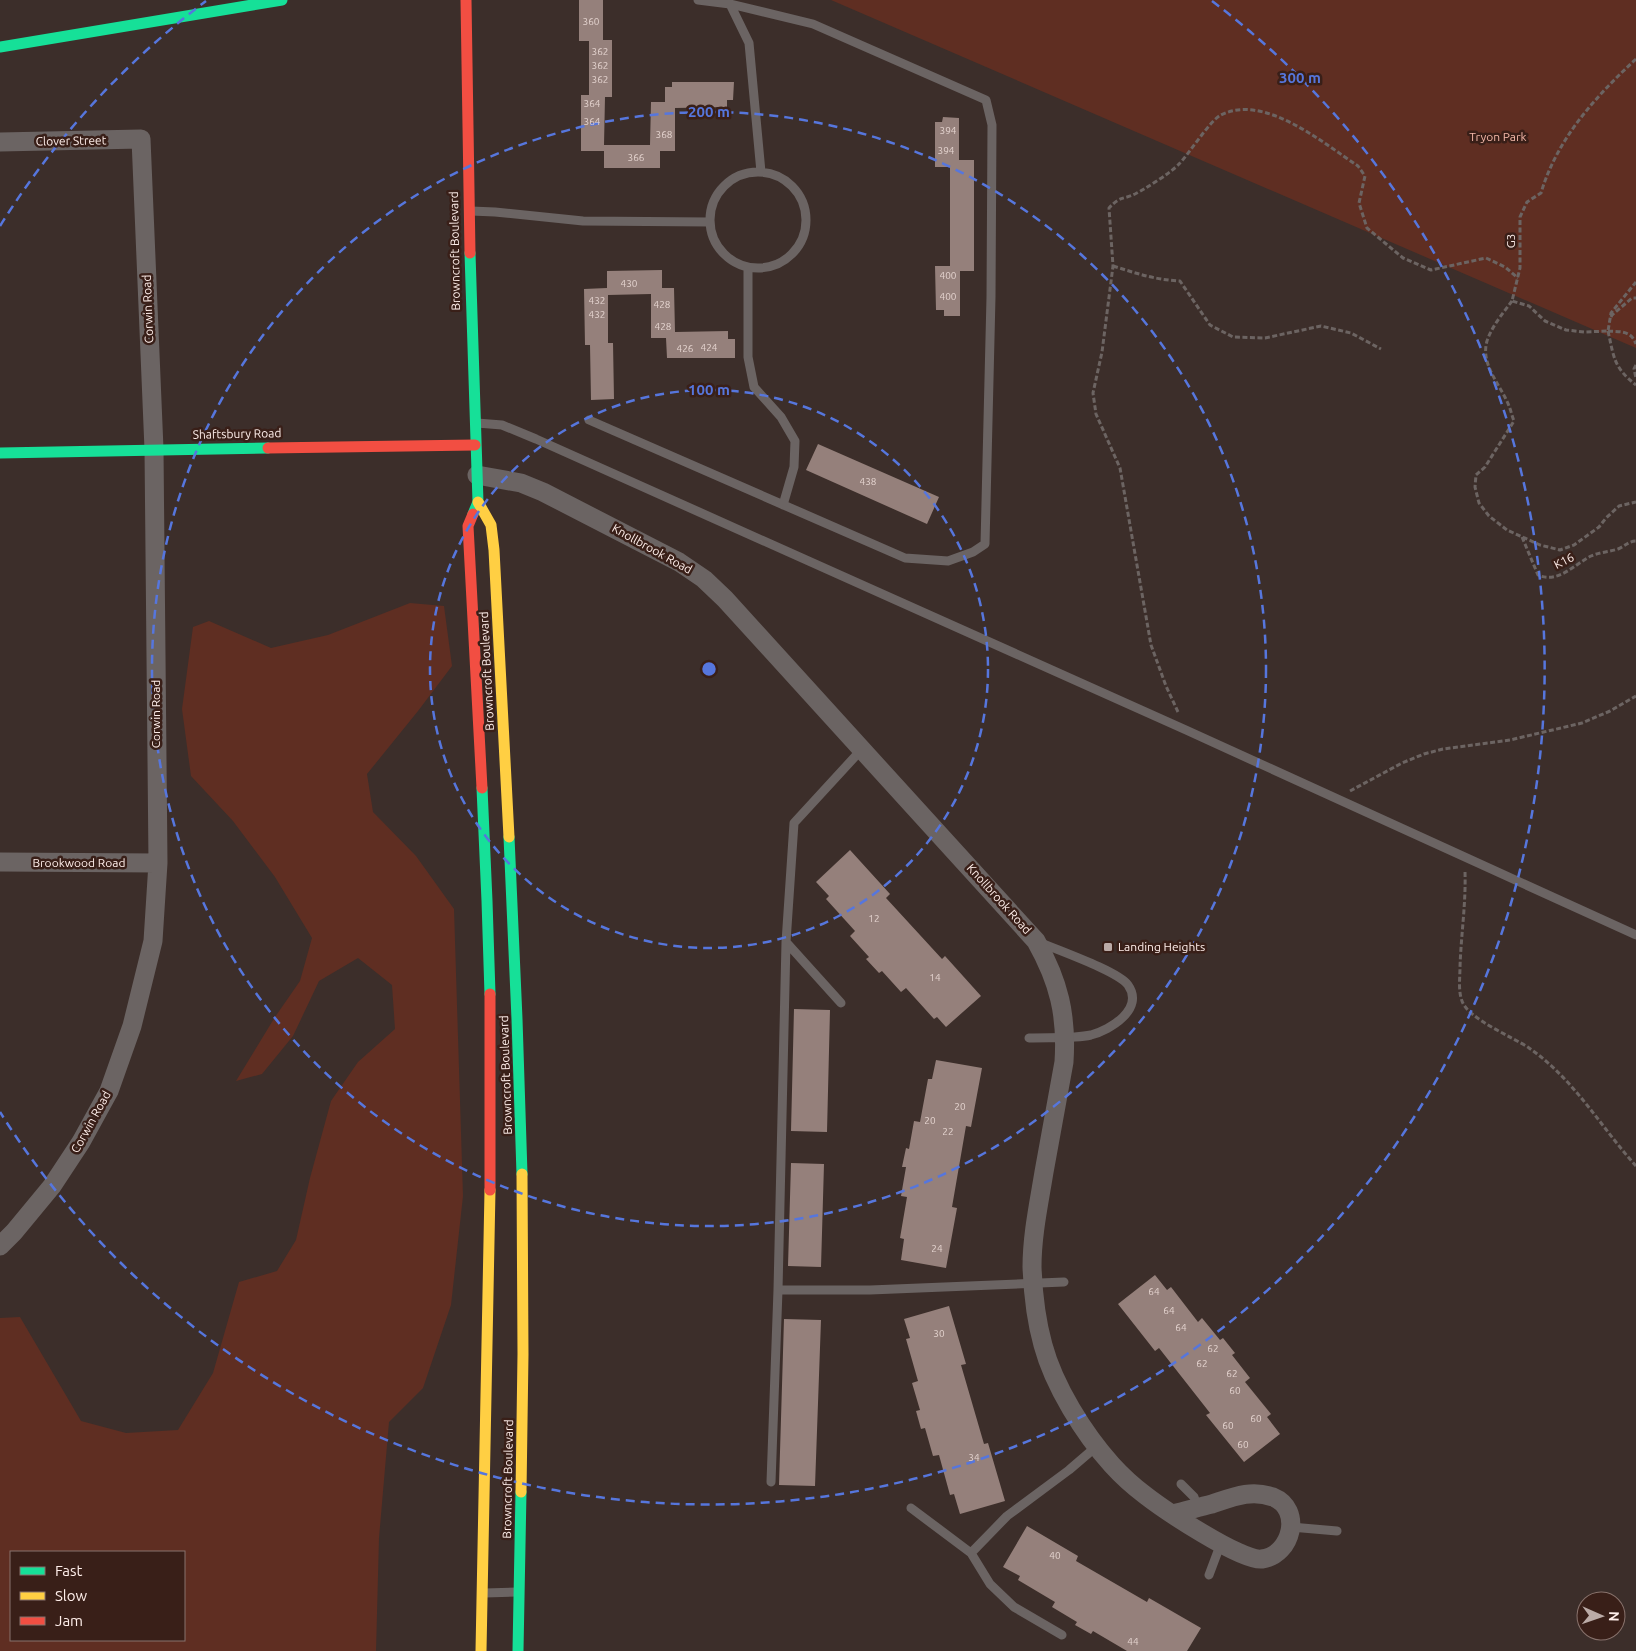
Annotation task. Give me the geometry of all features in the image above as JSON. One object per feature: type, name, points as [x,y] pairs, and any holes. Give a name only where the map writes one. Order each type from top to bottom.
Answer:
[{"type":"main road","points":[[0,47],[282,0]]},
{"type":"main road","name":"Browncroft Boulevard","points":[[466,0],[468,211],[476,475],[478,502],[491,525],[493,538],[489,677],[487,889],[491,1090],[491,1231],[481,1651]]},
{"type":"main road","name":"Shaftsbury Road","points":[[0,453],[475,445]]},
{"type":"main road","name":"Browncroft Boulevard","points":[[478,502],[468,526],[489,677],[512,879],[522,1179],[523,1366],[518,1651]]},
{"type":"street","name":"Clover Street","points":[[0,142],[142,139]]},
{"type":"street","name":"Corwin Road","points":[[0,1246],[52,1186],[81,1142],[110,1091],[132,1026],[153,941],[158,863],[154,449],[142,139]]},
{"type":"street","name":"Knollbrook Road","points":[[476,475],[515,482],[543,492],[667,554],[714,587],[1036,941],[1056,982],[1062,1005],[1066,1036],[1064,1062],[1036,1217],[1032,1264],[1036,1307],[1043,1346],[1054,1376],[1074,1413],[1122,1476],[1146,1496],[1174,1514],[1248,1557],[1261,1559],[1272,1556],[1282,1549],[1289,1538],[1291,1527]]},
{"type":"street","name":"Brookwood Road","points":[[0,862],[158,863]]},
{"type":"street","points":[[1174,1514],[1240,1494],[1254,1493],[1279,1500],[1287,1510],[1292,1522],[1291,1527]]},
{"type":"lane","points":[[589,420],[905,558],[948,561],[973,552],[985,544],[991,297],[992,125],[986,100],[813,24],[730,4],[698,0]]},
{"type":"lane","points":[[730,4],[749,43],[760,172]]},
{"type":"lane","points":[[760,172],[776,175],[790,184],[800,196],[806,211],[807,227],[802,242],[792,255],[779,264],[764,269],[748,268],[733,262],[721,252],[713,238],[710,222],[712,206],[719,192],[730,180],[745,174],[760,172]]},
{"type":"lane","points":[[468,211],[583,220],[710,222]]},
{"type":"lane","points":[[748,268],[748,357],[754,387],[781,417],[795,442],[794,468],[783,505]]},
{"type":"lane","points":[[474,423],[502,425],[536,438],[1186,730],[1636,935]]},
{"type":"lane","points":[[771,1482],[778,1290],[786,942],[794,823],[862,749]]},
{"type":"lane","points":[[1029,1038],[1090,1035],[1103,1031],[1128,1013],[1132,1004],[1132,993],[1128,985],[1117,976],[1036,941]]},
{"type":"lane","points":[[786,942],[840,1003]]},
{"type":"lane","points":[[778,1290],[870,1290],[1064,1282]]},
{"type":"lane","points":[[970,1553],[1008,1516],[1098,1446]]},
{"type":"lane","points":[[1181,1484],[1194,1497],[1198,1508]]},
{"type":"lane","points":[[911,1508],[970,1553],[990,1584],[1014,1607],[1062,1635]]},
{"type":"lane","points":[[1291,1527],[1337,1532]]},
{"type":"lane","points":[[1209,1575],[1221,1543]]},
{"type":"lane","points":[[483,1593],[520,1592]]},
{"type":"path","name":"G3","points":[[1512,301],[1520,268],[1520,216],[1527,202],[1541,193],[1547,172],[1570,131],[1585,111],[1636,59]]},
{"type":"path","points":[[1186,730],[1166,686],[1151,645],[1120,468],[1096,414],[1093,393],[1102,352],[1113,266],[1109,208],[1118,198],[1135,194],[1179,165],[1220,115],[1239,110],[1261,111],[1288,120],[1358,166],[1365,176],[1359,203],[1367,228],[1403,258],[1431,270],[1486,258],[1505,267],[1518,278]]},
{"type":"path","points":[[1113,266],[1140,275],[1167,281],[1180,281],[1210,325],[1233,337],[1265,338],[1321,326],[1351,333],[1381,349]]},
{"type":"path","points":[[1636,282],[1610,313],[1608,331],[1612,353],[1617,366],[1626,378],[1636,386]]},
{"type":"path","points":[[1608,331],[1612,315],[1632,298],[1636,298]]},
{"type":"path","points":[[1636,344],[1634,339],[1626,332],[1566,330],[1545,321],[1529,306],[1512,301],[1494,327],[1487,342],[1486,361],[1514,421],[1485,467],[1476,475],[1475,486],[1478,502],[1489,516],[1507,530],[1540,545],[1560,550],[1574,545],[1599,527],[1619,506],[1636,502]]},
{"type":"path","points":[[1636,364],[1634,369],[1636,378]]},
{"type":"path","name":"K16","points":[[1521,537],[1538,575],[1545,578],[1562,574],[1592,556],[1620,548],[1630,541],[1636,541]]},
{"type":"path","points":[[1336,798],[1402,763],[1424,754],[1443,749],[1510,740],[1582,723],[1610,711],[1636,696]]},
{"type":"path","points":[[1461,855],[1465,870],[1466,891],[1459,989],[1463,1003],[1479,1020],[1528,1048],[1551,1065],[1573,1087],[1636,1166]]},
{"type":"green space","name":"Tryon Park","points":[[831,0],[1636,0],[1636,348]]},
{"type":"green space","points":[[410,603],[444,606],[452,666],[367,774],[373,812],[416,856],[454,909],[463,1196],[451,1305],[423,1388],[389,1422],[379,1538],[376,1651],[0,1651],[0,1318],[20,1317],[81,1421],[126,1433],[178,1430],[213,1373],[239,1282],[277,1271],[296,1240],[310,1178],[331,1101],[358,1062],[395,1029],[392,985],[358,958],[319,981],[293,1036],[262,1074],[236,1081],[275,1017],[300,981],[312,938],[275,877],[233,821],[191,776],[182,709],[193,627],[209,621],[271,648],[328,635]]},
{"type":"building","points":[[579,0],[603,0],[603,40],[612,40],[612,97],[605,97],[604,145],[650,145],[651,102],[665,102],[665,87],[672,87],[672,82],[734,82],[733,100],[727,100],[727,107],[675,108],[675,151],[660,151],[660,168],[604,168],[604,151],[581,151],[581,95],[589,95],[589,41],[579,41]]},
{"type":"building","points":[[943,117],[959,118],[959,160],[974,160],[974,271],[960,271],[960,316],[944,316],[944,310],[936,310],[935,266],[950,266],[950,167],[935,167],[935,122],[942,122]]},
{"type":"building","points":[[662,270],[662,288],[674,288],[675,332],[728,331],[728,339],[735,339],[735,358],[667,358],[666,338],[651,338],[651,294],[608,295],[608,343],[613,343],[614,399],[591,400],[590,345],[585,345],[584,289],[607,288],[607,271]]},
{"type":"building","points":[[818,444],[939,497],[927,524],[806,470]]},
{"type":"building","points":[[850,850],[890,894],[886,898],[942,959],[945,956],[981,996],[946,1027],[937,1017],[934,1019],[906,988],[901,992],[882,971],[879,973],[866,959],[869,957],[850,936],[855,931],[826,899],[829,896],[816,882]]},
{"type":"building","points":[[794,1009],[830,1010],[827,1132],[791,1131]]},
{"type":"building","points":[[936,1060],[982,1068],[971,1127],[966,1126],[952,1207],[957,1208],[946,1268],[901,1260],[904,1239],[900,1238],[907,1197],[901,1196],[906,1167],[902,1167],[906,1148],[909,1149],[914,1121],[920,1122],[928,1079],[932,1079]]},
{"type":"building","points":[[791,1163],[824,1164],[821,1267],[788,1266]]},
{"type":"building","points":[[1155,1275],[1167,1290],[1171,1287],[1198,1322],[1202,1318],[1220,1340],[1223,1338],[1235,1353],[1232,1355],[1250,1378],[1245,1382],[1271,1414],[1267,1417],[1280,1434],[1244,1462],[1206,1415],[1210,1413],[1159,1348],[1155,1351],[1118,1304]]},
{"type":"building","points":[[949,1306],[966,1364],[961,1365],[984,1444],[988,1443],[1005,1501],[960,1514],[954,1494],[950,1495],[939,1455],[933,1456],[925,1428],[921,1429],[916,1411],[920,1410],[912,1383],[918,1381],[906,1339],[910,1338],[904,1319]]},
{"type":"building","points":[[784,1319],[821,1320],[815,1486],[779,1485]]},
{"type":"building","points":[[1027,1526],[1078,1556],[1076,1561],[1147,1602],[1149,1598],[1201,1628],[1187,1651],[1127,1651],[1093,1631],[1091,1634],[1075,1625],[1077,1622],[1052,1607],[1055,1602],[1018,1580],[1020,1576],[1003,1567]]},
{"type":"traffic: fast","points":[[0,47],[282,0]]},
{"type":"traffic: fast","points":[[470,253],[478,502],[473,514]]},
{"type":"traffic: fast","points":[[0,453],[268,448]]},
{"type":"traffic: fast","points":[[482,788],[490,994]]},
{"type":"traffic: fast","points":[[509,837],[522,1174]]},
{"type":"traffic: fast","points":[[518,1651],[521,1492]]},
{"type":"traffic: slow","points":[[478,502],[491,525],[494,550],[509,837]]},
{"type":"traffic: slow","points":[[521,1492],[523,1354],[522,1174]]},
{"type":"traffic: slow","points":[[481,1651],[490,1190]]},
{"type":"traffic: jam","points":[[466,0],[470,253]]},
{"type":"traffic: jam","points":[[268,448],[475,445]]},
{"type":"traffic: jam","points":[[473,514],[468,526],[482,788]]},
{"type":"traffic: jam","points":[[490,994],[490,1190]]},
{"type":"place","name":"Landing Heights","points":[[1108,947]]}]
